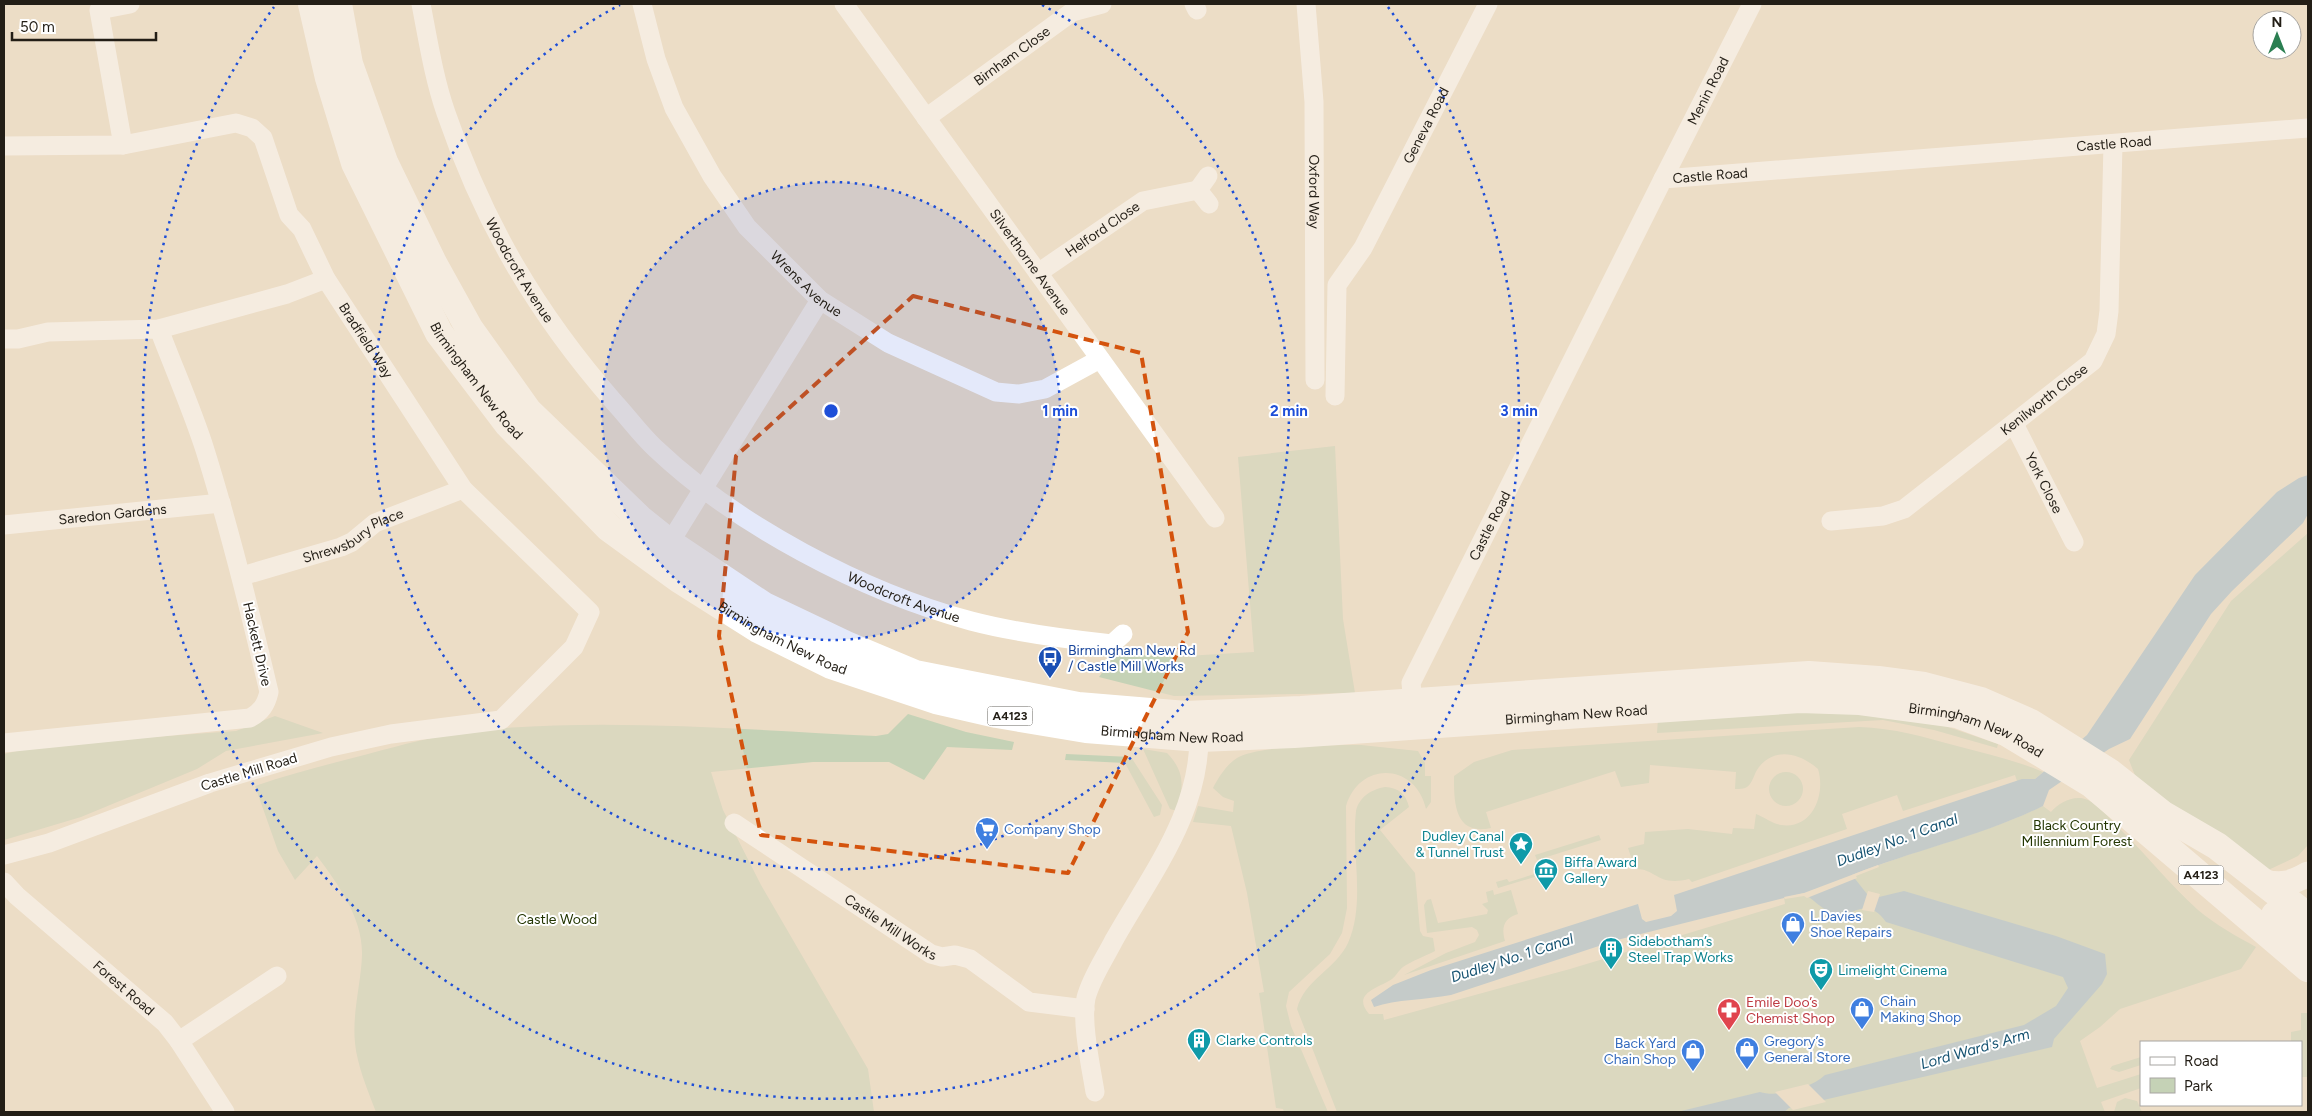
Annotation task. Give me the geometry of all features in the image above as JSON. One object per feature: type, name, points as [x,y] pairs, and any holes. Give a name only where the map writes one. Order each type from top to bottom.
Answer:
[{"type":"highway","name":"Birmingham New Road","points":[[312,4],[329,78],[355,163],[439,333],[508,424],[609,528],[664,553],[764,606],[846,646],[915,674],[1078,706],[1199,726],[1294,734],[1800,699],[1860,701],[1957,714],[2064,754]]},
{"type":"highway","name":"Birmingham New Road","points":[[338,4],[349,64],[384,162],[433,264],[469,328],[528,411],[641,520],[664,553]]},
{"type":"highway","name":"Birmingham New Road","points":[[1199,726],[1413,702],[1809,676],[1878,680],[1924,686],[1981,701],[2031,723],[2064,754],[2101,778],[2217,846],[2308,917]]},
{"type":"highway","name":"Birmingham New Road","points":[[2101,778],[2308,968]]},
{"type":"highway","points":[[2162,814],[2211,862],[2308,943]]},
{"type":"main road","points":[[2263,882],[2282,885],[2295,882],[2308,874]]},
{"type":"street","points":[[123,144],[100,10],[130,4]]},
{"type":"street","name":"Woodcroft Avenue","points":[[421,4],[445,111],[477,194],[513,266],[560,337],[654,448],[703,489],[780,540],[853,578],[918,604],[970,621],[1048,638],[1112,644],[1123,634]]},
{"type":"street","name":"Wrens Avenue","points":[[642,4],[656,59],[674,108],[712,176],[747,227],[820,300],[888,343],[996,392],[1019,394],[1045,389],[1100,358]]},
{"type":"street","name":"Silverthorne Avenue","points":[[844,4],[1215,518]]},
{"type":"street","name":"Birnham Close","points":[[926,118],[1072,12],[1102,4]]},
{"type":"street","name":"Oxford Way","points":[[1306,4],[1314,102],[1315,380]]},
{"type":"street","name":"Geneva Road","points":[[1335,396],[1337,285],[1363,248],[1488,4]]},
{"type":"street","name":"Menin Road","points":[[1663,179],[1752,4]]},
{"type":"street","name":"Bradfield Way","points":[[4,146],[123,144],[236,123],[252,128],[263,138],[290,215],[302,229],[326,279],[463,489],[590,612],[574,647],[502,720]]},
{"type":"street","name":"Castle Road","points":[[1413,702],[1411,683],[1663,179],[2308,128]]},
{"type":"street","name":"Kenilworth Close","points":[[1831,521],[1883,516],[1904,509],[2093,361],[2106,334],[2109,311],[2113,144]]},
{"type":"street","name":"Helford Close","points":[[1038,273],[1143,201],[1205,190]]},
{"type":"street","points":[[4,340],[18,339],[48,332],[159,328],[287,294],[326,279]]},
{"type":"street","points":[[664,553],[820,300]]},
{"type":"street","name":"Hackett Drive","points":[[4,743],[250,718],[260,712],[269,692],[242,576],[221,503],[204,448],[159,328]]},
{"type":"street","name":"York Close","points":[[2014,424],[2074,542]]},
{"type":"street","name":"Shrewsbury Place","points":[[242,576],[341,547],[352,542],[375,523],[463,489]]},
{"type":"street","name":"Saredon Gardens","points":[[4,524],[221,503]]},
{"type":"street","name":"Castle Mill Road","points":[[4,855],[49,843],[210,783],[331,747],[391,734],[502,720]]},
{"type":"street","points":[[1095,1092],[1088,1044],[1086,998],[1133,906],[1172,842],[1185,816],[1192,791],[1199,726]]},
{"type":"street","name":"Castle Mill Works","points":[[734,823],[931,954],[942,957],[955,955],[970,959],[1029,1002],[1085,1009]]},
{"type":"street","name":"Forest Road","points":[[4,882],[17,896],[165,1023],[179,1041],[225,1112]]},
{"type":"street","points":[[179,1041],[277,976]]},
{"type":"highlighted area","points":[[913,296],[1141,353],[1188,632],[1068,873],[761,835],[719,636],[736,456]]},
{"type":"green space","points":[[1335,446],[1343,619],[1355,693],[1174,696],[1099,677],[1116,653],[1168,657],[1254,652],[1238,457]]},
{"type":"green space","points":[[2308,533],[2308,845],[2298,856],[2264,872],[2141,791],[2129,760],[2231,601]]},
{"type":"green space","points":[[1806,708],[1939,724],[1998,744],[1997,748],[1934,730],[1883,720],[1657,733],[1658,719]]},
{"type":"green space","name":"Castle Wood","points":[[908,714],[966,732],[1014,742],[1012,750],[947,747],[924,780],[889,762],[813,762],[711,772],[723,810],[761,885],[868,1069],[874,1112],[376,1112],[360,1069],[355,1043],[354,1032],[362,955],[361,941],[354,915],[341,890],[317,856],[295,880],[278,851],[255,786],[407,744],[471,731],[571,725],[622,725],[876,736],[888,734]]},
{"type":"green space","points":[[275,716],[323,733],[226,751],[197,769],[81,817],[4,840],[4,754],[42,745],[236,731]]},
{"type":"green space","points":[[1859,727],[1884,729],[1921,736],[2043,772],[2035,779],[2017,781],[2015,775],[1903,811],[1897,795],[1842,814],[1847,829],[1692,882],[1689,879],[1670,881],[1648,871],[1635,869],[1628,848],[1644,844],[1645,832],[1688,829],[1732,834],[1733,828],[1754,829],[1756,814],[1781,825],[1792,825],[1801,822],[1814,809],[1818,799],[1820,779],[1818,769],[1796,756],[1781,754],[1773,756],[1757,769],[1751,783],[1743,789],[1735,789],[1736,772],[1650,765],[1649,783],[1621,787],[1615,771],[1486,812],[1491,828],[1479,829],[1470,827],[1463,822],[1456,806],[1454,776],[1474,762],[1512,750]]},
{"type":"green space","points":[[1361,745],[1418,751],[1425,763],[1425,776],[1431,776],[1431,802],[1426,809],[1420,794],[1411,783],[1400,776],[1388,773],[1375,775],[1363,781],[1353,791],[1346,806],[1347,908],[1342,933],[1330,954],[1289,992],[1286,1006],[1291,1026],[1328,1112],[1284,1112],[1283,1109],[1276,1108],[1259,993],[1264,992],[1247,893],[1231,826],[1193,822],[1198,806],[1233,812],[1234,801],[1223,797],[1213,788],[1226,767],[1237,758],[1262,750],[1279,748]]},
{"type":"green space","points":[[1143,749],[1167,753],[1177,767],[1181,780],[1181,795],[1177,811],[1170,809]]},
{"type":"green space","points":[[1066,754],[1131,757],[1162,805],[1160,815],[1154,817],[1125,763],[1065,760]]},
{"type":"green space","points":[[1786,772],[1793,773],[1798,777],[1802,782],[1802,796],[1798,801],[1793,805],[1786,806],[1779,805],[1774,801],[1770,796],[1769,789],[1770,782],[1774,777],[1779,773]]},
{"type":"green space","name":"Black Country Millennium Forest","points":[[1385,787],[1401,792],[1409,807],[1380,830],[1415,873],[1420,931],[1423,936],[1433,938],[1435,951],[1403,967],[1392,979],[1374,988],[1365,996],[1363,1001],[1364,1007],[1369,1014],[1383,1014],[1384,1020],[1570,969],[1785,904],[1784,897],[1983,830],[2043,806],[2051,812],[2063,802],[2078,798],[2092,802],[2100,809],[2198,910],[2256,947],[2241,969],[2120,1009],[2100,1027],[2080,1041],[2097,1088],[2140,1074],[2140,1088],[2101,1102],[2105,1112],[1337,1112],[1297,1009],[1306,990],[1336,960],[1348,943],[1356,911],[1357,895],[1356,811],[1363,798],[1375,790]]},
{"type":"green space","points":[[1599,835],[1601,840],[1537,860],[1535,855]]},
{"type":"green space","points":[[1541,872],[1541,875],[1498,888],[1496,882],[1507,879],[1509,882]]},
{"type":"green space","points":[[1493,890],[1494,895],[1511,890],[1518,914],[1510,918],[1505,924],[1503,931],[1505,941],[1404,975],[1446,953],[1475,942],[1479,935],[1477,930],[1472,927],[1427,933],[1424,905],[1427,900],[1431,899],[1438,923],[1487,914],[1488,910],[1482,904],[1488,902],[1486,892]]},
{"type":"green space","points":[[2301,1013],[2308,1013],[2308,1077],[2302,1077],[2302,1041],[2291,1041],[2291,1032],[2301,1030]]},
{"type":"green space","points":[[2140,1057],[2140,1065],[2119,1072],[2110,1069],[2112,1066]]},
{"type":"green space","points":[[2125,1098],[2137,1101],[2142,1112],[2114,1112],[2117,1102]]},
{"type":"water","points":[[2308,475],[2308,514],[2303,523],[2232,591],[2211,614],[2130,739],[2109,749],[2049,790],[2043,806],[1996,826],[1852,875],[1867,894],[1879,897],[1904,891],[2056,936],[2105,954],[2107,974],[2102,984],[2054,1039],[2052,1047],[1789,1108],[1784,1112],[1677,1112],[1760,1092],[1776,1094],[1794,1091],[1819,1080],[1825,1075],[2024,1025],[2056,1006],[2068,988],[2063,977],[1886,922],[1878,913],[1871,909],[1865,908],[1846,914],[1830,912],[1804,893],[1617,940],[1451,995],[1392,1002],[1374,1007],[1371,1000],[1393,985],[1431,970],[1638,904],[1642,919],[1646,922],[1671,916],[1677,911],[1674,895],[2022,779],[2035,779],[2087,735],[2195,575],[2277,492],[2299,478]]},
{"type":"pier","points":[[1878,865],[1879,867],[1856,876],[1857,878],[1807,898],[1804,896],[1785,899],[1784,897],[1804,893]]},
{"type":"pier","points":[[1868,891],[1880,894],[1874,912],[1862,910]]},
{"type":"pier","points":[[1808,1084],[1826,1102],[1793,1110],[1775,1092]]},
{"type":"place","name":"Birmingham New Rd / Castle Mill Works","points":[[1050,679]]},
{"type":"place","name":"Company Shop","points":[[987,850]]},
{"type":"place","name":"Dudley Canal & Tunnel Trust","points":[[1521,865]]},
{"type":"place","name":"Biffa Award Gallery","points":[[1546,891]]},
{"type":"place","name":"L.Davies Shoe Repairs","points":[[1793,945]]},
{"type":"place","name":"Sidebotham’s Steel Trap Works","points":[[1611,970]]},
{"type":"place","name":"Limelight Cinema","points":[[1821,991]]},
{"type":"place","name":"Chain Making Shop","points":[[1862,1030]]},
{"type":"place","name":"Emile Doo’s Chemist Shop","points":[[1729,1031]]},
{"type":"place","name":"Clarke Controls","points":[[1199,1061]]},
{"type":"place","name":"Gregory’s General Store","points":[[1747,1070]]},
{"type":"place","name":"Back Yard Chain Shop","points":[[1693,1072]]},
{"type":"water label","name":"Dudley No. 1 Canal","points":[[1897,840]]},
{"type":"water label","name":"Dudley No. 1 Canal","points":[[1512,958]]},
{"type":"water label","name":"Lord Ward's Arm","points":[[1975,1049]]}]
